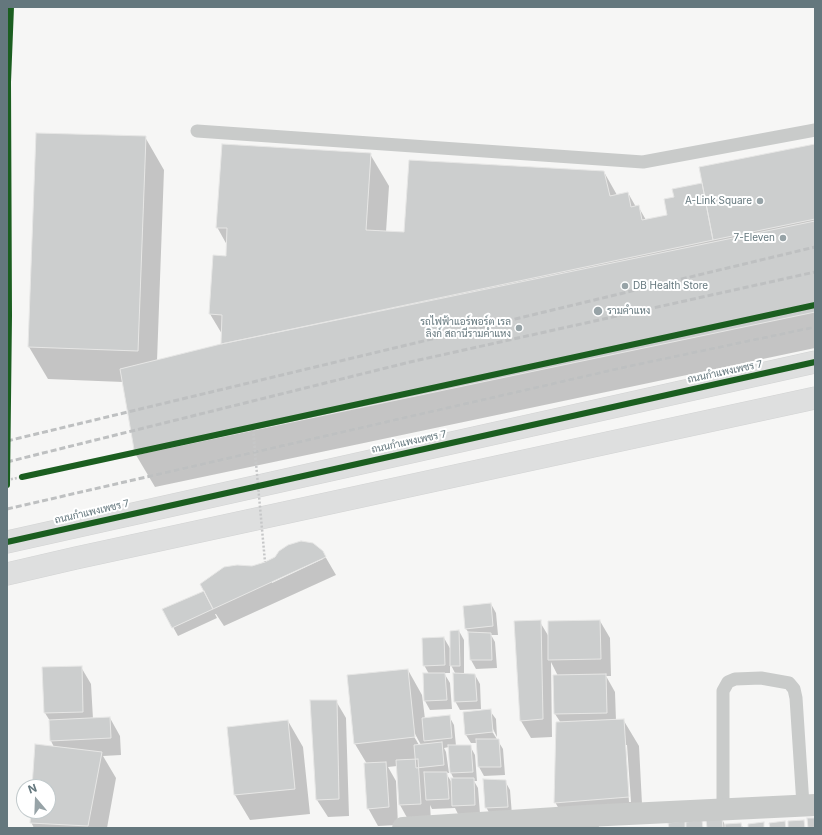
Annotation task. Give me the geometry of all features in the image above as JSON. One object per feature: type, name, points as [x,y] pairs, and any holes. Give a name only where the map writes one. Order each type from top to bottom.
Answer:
[{"type":"street","name":"ถนนกำแพงเพชร 7","points":[[7,542],[815,362]]},
{"type":"street","points":[[7,574],[815,398]]},
{"type":"street","points":[[403,828],[587,822],[723,809],[809,805]]},
{"type":"lane","points":[[197,131],[643,162],[815,130]]},
{"type":"lane","points":[[723,809],[723,691],[728,682],[761,678],[789,683],[794,689],[809,805]]},
{"type":"path","points":[[253,430],[265,562]]},
{"type":"path","points":[[7,480],[22,477]]},
{"type":"building","points":[[36,133],[146,136],[138,351],[28,347]]},
{"type":"building","points":[[222,144],[371,153],[366,230],[404,232],[409,160],[604,171],[610,196],[628,192],[631,207],[639,205],[642,220],[667,215],[664,199],[674,197],[672,189],[702,183],[713,240],[221,344],[222,315],[209,314],[213,255],[226,256],[227,228],[216,228]]},
{"type":"building","name":"A-Link Square","points":[[815,144],[815,219],[713,240],[699,167]]},
{"type":"building","name":"รถไฟฟ้าแอร์พอร์ต เรล ลิงก์ สถานีรามคำแหง","points":[[815,221],[815,312],[135,455],[120,369],[221,344]]},
{"type":"building","points":[[301,541],[313,543],[323,551],[326,557],[213,609],[200,584],[224,567],[237,565],[252,566],[265,562],[275,557],[279,551],[288,545]]},
{"type":"building","points":[[204,591],[213,609],[172,628],[162,609]]},
{"type":"building","points":[[491,603],[493,626],[465,629],[463,606]]},
{"type":"building","points":[[541,620],[543,719],[520,721],[514,621]]},
{"type":"building","points":[[600,620],[601,659],[548,660],[548,621]]},
{"type":"building","points":[[459,630],[460,666],[450,666],[450,631]]},
{"type":"building","points":[[468,632],[491,633],[492,660],[470,660]]},
{"type":"building","points":[[444,637],[445,665],[423,666],[422,638]]},
{"type":"building","points":[[82,666],[83,712],[44,713],[42,667]]},
{"type":"building","points":[[408,669],[415,737],[354,744],[347,675]]},
{"type":"building","points":[[423,673],[445,673],[447,700],[424,701]]},
{"type":"building","points":[[453,673],[475,674],[477,701],[454,702]]},
{"type":"building","points":[[606,674],[607,713],[554,714],[553,675]]},
{"type":"building","points":[[310,700],[337,700],[339,799],[316,800]]},
{"type":"building","points":[[491,709],[493,732],[465,735],[463,712]]},
{"type":"building","points":[[450,715],[452,738],[424,741],[422,718]]},
{"type":"building","points":[[110,717],[111,738],[50,741],[49,720]]},
{"type":"building","points":[[624,719],[629,797],[554,803],[556,722]]},
{"type":"building","points":[[288,720],[295,789],[234,795],[227,727]]},
{"type":"building","points":[[476,739],[499,739],[501,767],[478,767]]},
{"type":"building","points":[[442,742],[444,765],[416,768],[414,745]]},
{"type":"building","points":[[35,744],[102,752],[88,826],[30,823],[30,819],[56,819],[56,779],[33,779]]},
{"type":"building","points":[[448,745],[471,745],[473,772],[450,773]]},
{"type":"building","points":[[418,759],[421,804],[399,805],[396,760]]},
{"type":"building","points":[[386,762],[389,807],[367,809],[364,763]]},
{"type":"building","points":[[424,772],[447,772],[449,799],[426,800]]},
{"type":"building","points":[[451,778],[474,778],[475,805],[452,806]]},
{"type":"building","points":[[483,779],[506,780],[508,807],[485,808]]},
{"type":"building","points":[[722,818],[723,828],[707,828],[706,820]]},
{"type":"building","points":[[807,818],[815,818],[815,828],[808,828]]},
{"type":"building","points":[[702,820],[703,828],[686,828],[686,822]]},
{"type":"building","points":[[804,820],[805,828],[788,828],[788,821]]},
{"type":"building","points":[[685,821],[685,828],[669,828],[668,823]]},
{"type":"building","points":[[785,821],[786,828],[770,828],[769,823]]},
{"type":"building","points":[[764,822],[764,828],[748,828],[748,824]]},
{"type":"building","points":[[741,823],[742,828],[725,828],[725,824]]},
{"type":"railway","points":[[7,441],[815,247]]},
{"type":"railway","points":[[7,462],[410,362],[815,272]]},
{"type":"railway","points":[[7,509],[630,366],[815,327]]},
{"type":"cycle path","points":[[7,485],[9,316],[8,82],[11,7]]},
{"type":"cycle path","points":[[22,477],[815,305]]},
{"type":"cycle path","points":[[7,542],[815,362]]},
{"type":"place","name":"A-Link Square","points":[[760,201]]},
{"type":"place","name":"7-Eleven","points":[[783,238]]},
{"type":"place","name":"DB Health Store","points":[[625,286]]},
{"type":"place","name":"รามคำแหง","points":[[598,311]]},
{"type":"place","name":"รถไฟฟ้าแอร์พอร์ต เรล ลิงก์ สถานีรามคำแหง","points":[[519,328]]}]
